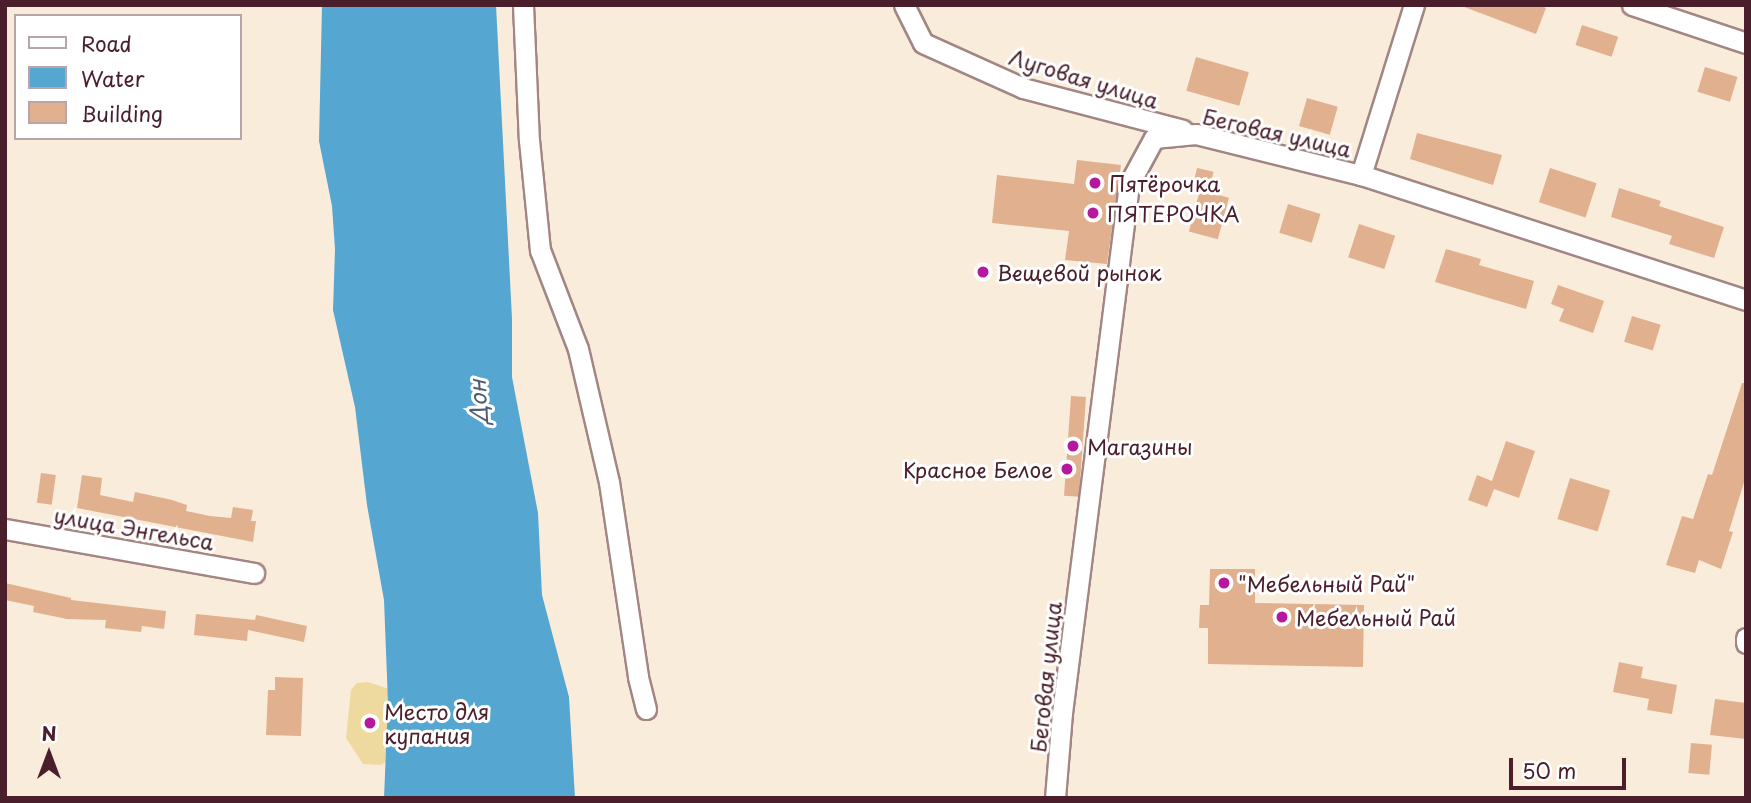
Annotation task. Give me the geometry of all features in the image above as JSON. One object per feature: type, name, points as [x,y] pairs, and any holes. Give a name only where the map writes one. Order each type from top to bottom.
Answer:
[{"type":"street","points":[[523,5],[529,140],[540,250],[578,349],[609,482],[638,677],[646,709]]},
{"type":"street","name":"Луговая улица","points":[[904,5],[923,43],[1023,88],[1196,134]]},
{"type":"street","points":[[1361,175],[1414,5]]},
{"type":"street","points":[[1632,5],[1746,43]]},
{"type":"street","name":"Беговая улица","points":[[1055,798],[1062,713],[1129,184],[1154,138],[1196,134],[1361,175],[1746,300]]},
{"type":"street","name":"улица Энгельса","points":[[5,529],[254,573]]},
{"type":"sand","name":"Место для купания","points":[[368,682],[392,690],[391,759],[381,765],[363,764],[346,738],[351,690],[357,683]]},
{"type":"water","name":"Дон","points":[[322,5],[496,5],[512,319],[512,377],[538,513],[542,595],[569,697],[575,798],[384,798],[388,703],[384,600],[367,505],[355,407],[333,310],[335,249],[332,206],[319,141]]},
{"type":"building","points":[[1459,5],[1539,5],[1546,8],[1536,34]]},
{"type":"building","points":[[1582,25],[1618,37],[1612,57],[1576,45]]},
{"type":"building","points":[[1196,57],[1249,72],[1239,106],[1186,91]]},
{"type":"building","points":[[1705,67],[1738,77],[1730,102],[1697,92]]},
{"type":"building","points":[[1307,98],[1338,107],[1330,135],[1299,126]]},
{"type":"building","points":[[1417,133],[1502,155],[1493,185],[1410,159]]},
{"type":"building","points":[[1077,160],[1121,165],[1107,264],[1065,260],[1069,231],[992,223],[997,175],[1074,184]]},
{"type":"building","points":[[1197,168],[1214,172],[1209,191],[1193,187]]},
{"type":"building","points":[[1550,168],[1597,183],[1585,217],[1539,202]]},
{"type":"building","points":[[1619,188],[1661,201],[1659,206],[1724,227],[1714,258],[1669,244],[1672,236],[1611,217]]},
{"type":"building","points":[[1200,190],[1229,198],[1218,239],[1189,232]]},
{"type":"building","points":[[1288,204],[1321,214],[1312,243],[1279,233]]},
{"type":"building","points":[[1359,224],[1395,236],[1384,269],[1348,257]]},
{"type":"building","points":[[1446,249],[1481,259],[1479,265],[1534,281],[1526,309],[1435,282]]},
{"type":"building","points":[[1558,285],[1604,301],[1593,333],[1559,321],[1564,309],[1551,304]]},
{"type":"building","points":[[1632,316],[1661,325],[1653,351],[1624,342]]},
{"type":"building","points":[[1742,383],[1746,383],[1746,476],[1729,531],[1733,532],[1721,569],[1699,560],[1695,573],[1666,565],[1682,516],[1693,519],[1708,474],[1712,475]]},
{"type":"building","name":"Магазины","points":[[1071,396],[1086,397],[1079,497],[1064,496]]},
{"type":"building","points":[[1506,441],[1535,451],[1519,498],[1494,489],[1487,507],[1468,500],[1477,475],[1492,481]]},
{"type":"building","points":[[41,473],[56,475],[52,505],[37,503]]},
{"type":"building","points":[[82,475],[102,478],[100,495],[133,502],[135,492],[172,500],[187,505],[186,511],[210,516],[231,518],[233,507],[253,510],[251,521],[256,521],[253,542],[77,508]]},
{"type":"building","points":[[1570,478],[1610,490],[1598,531],[1557,519]]},
{"type":"building","name":"Мебельный Рай","points":[[1210,569],[1255,569],[1255,603],[1364,605],[1363,667],[1208,664],[1208,628],[1199,628],[1200,605],[1209,605]]},
{"type":"building","points":[[5,583],[71,600],[166,611],[164,629],[142,626],[141,632],[105,628],[106,620],[67,619],[33,612],[34,606],[5,600]]},
{"type":"building","points":[[196,614],[255,620],[256,615],[307,626],[304,642],[248,630],[247,641],[194,635]]},
{"type":"building","points":[[1619,662],[1643,667],[1641,678],[1677,685],[1672,714],[1647,710],[1649,699],[1613,692]]},
{"type":"building","points":[[275,677],[303,678],[301,736],[266,735],[268,690],[275,690]]},
{"type":"building","points":[[1715,699],[1746,703],[1746,739],[1710,735]]},
{"type":"building","points":[[1691,743],[1712,745],[1709,775],[1688,773]]},
{"type":"place","name":"Пятёрочка","points":[[1095,183]]},
{"type":"place","name":"ПЯТЕРОЧКА","points":[[1093,213]]},
{"type":"place","name":"Вещевой рынок","points":[[983,272]]},
{"type":"place","name":"Магазины","points":[[1073,446]]},
{"type":"place","name":"Красное Белое","points":[[1067,469]]},
{"type":"place","name":"\"Мебельный Рай\"","points":[[1224,583]]},
{"type":"place","name":"Мебельный Рай","points":[[1282,617]]},
{"type":"place","name":"Место для купания","points":[[370,723]]}]
